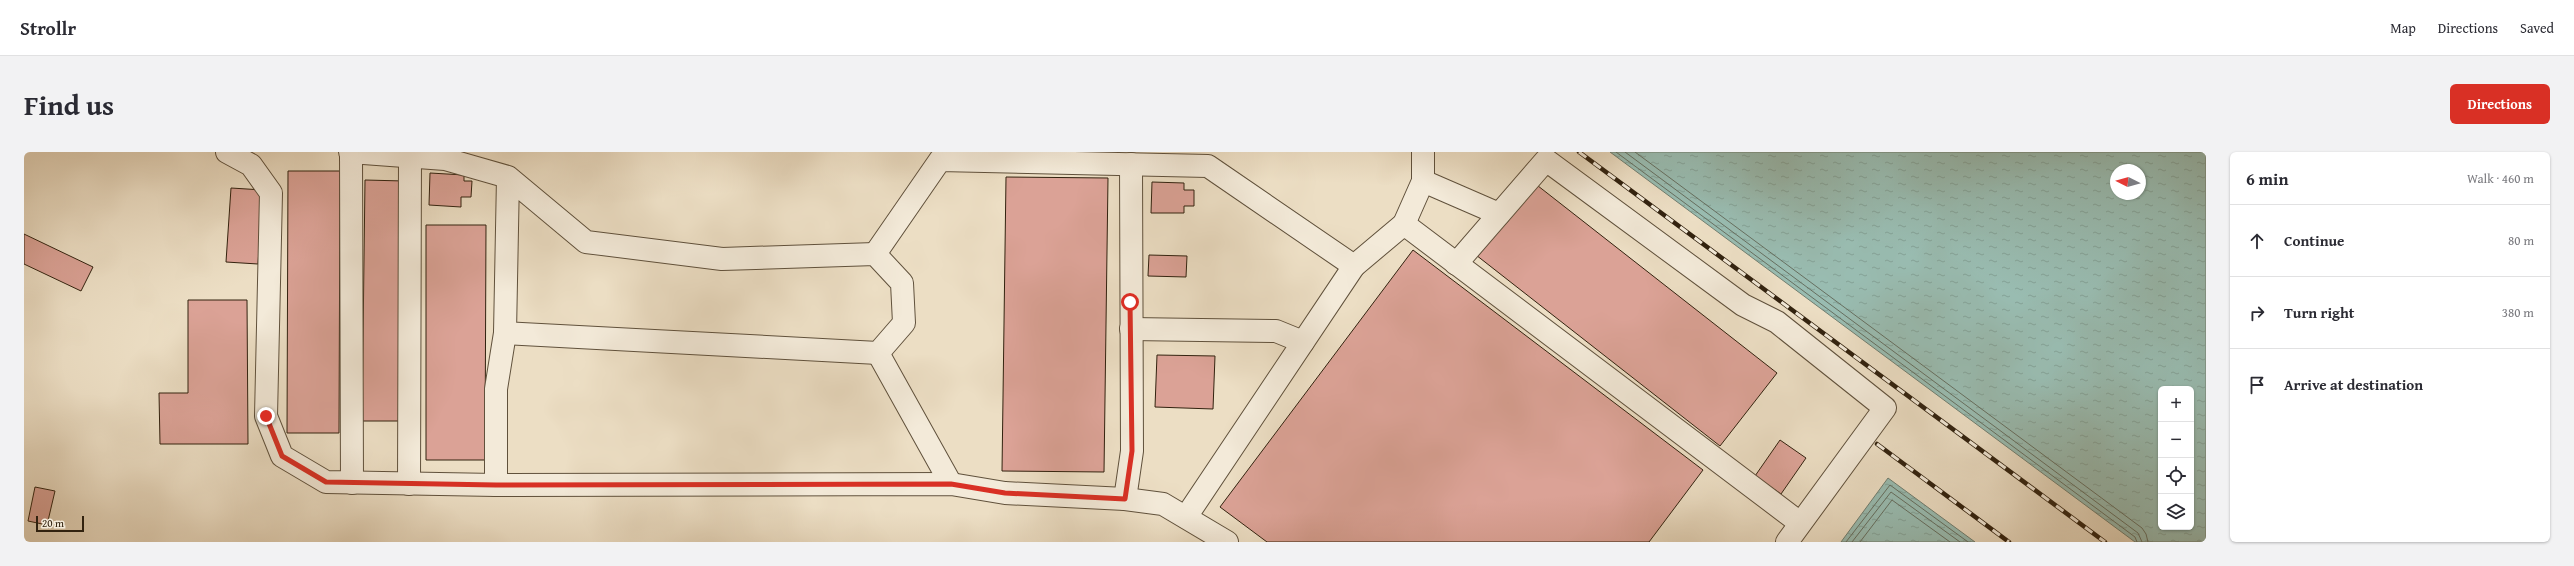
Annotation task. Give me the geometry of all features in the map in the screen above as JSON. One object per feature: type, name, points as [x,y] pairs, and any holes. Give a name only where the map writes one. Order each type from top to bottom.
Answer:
[{"type":"lane","points":[[227,152],[251,165],[271,193],[266,416],[282,456],[326,482],[496,485],[951,484],[1005,493],[1125,499],[1163,504],[1227,542]]},
{"type":"lane","points":[[352,483],[351,152],[445,160],[508,177],[586,242],[722,259],[875,254],[902,283],[904,323],[878,353]]},
{"type":"lane","points":[[1186,517],[1354,266],[1404,224],[1423,181],[1423,152]]},
{"type":"lane","points":[[409,484],[410,157]]},
{"type":"lane","points":[[875,254],[940,160],[1131,164],[1208,166],[1354,266]]},
{"type":"lane","points":[[1456,264],[1546,160],[1743,305],[1777,322],[1886,408],[1787,542]]},
{"type":"lane","points":[[1125,499],[1132,451],[1131,164]]},
{"type":"lane","points":[[496,485],[496,389],[505,333],[508,177]]},
{"type":"lane","points":[[1423,181],[1499,214]]},
{"type":"lane","points":[[1404,224],[1800,523]]},
{"type":"lane","points":[[1131,329],[1276,331],[1303,342]]},
{"type":"lane","points":[[505,333],[878,353]]},
{"type":"lane","points":[[878,353],[951,484]]},
{"type":"water","points":[[1610,152],[2206,152],[2206,542],[2135,542]]},
{"type":"water","points":[[1888,478],[1975,542],[1841,542]]},
{"type":"building","points":[[288,171],[340,171],[339,433],[287,433]]},
{"type":"building","points":[[430,173],[464,175],[464,181],[472,181],[471,197],[461,197],[461,207],[429,205]]},
{"type":"building","points":[[1006,177],[1108,178],[1104,472],[1002,471]]},
{"type":"building","points":[[365,180],[404,181],[400,421],[362,421]]},
{"type":"building","points":[[1152,182],[1184,183],[1184,190],[1194,190],[1194,206],[1184,206],[1184,213],[1151,213]]},
{"type":"building","points":[[1533,182],[1777,373],[1720,446],[1476,255]]},
{"type":"building","points":[[231,188],[263,190],[258,264],[226,262]]},
{"type":"building","points":[[426,225],[486,225],[485,460],[426,460]]},
{"type":"building","points":[[24,234],[93,267],[81,291],[24,264]]},
{"type":"building","points":[[1413,250],[1703,470],[1649,542],[1267,542],[1220,507]]},
{"type":"building","points":[[1149,255],[1187,256],[1186,277],[1148,276]]},
{"type":"building","points":[[188,300],[247,300],[248,444],[160,444],[159,393],[188,393]]},
{"type":"building","points":[[1157,355],[1215,356],[1213,409],[1155,407]]},
{"type":"building","points":[[1780,440],[1806,458],[1781,494],[1755,476]]},
{"type":"building","points":[[35,487],[55,491],[47,525],[28,521]]},
{"type":"railway","points":[[1579,152],[2105,542]]},
{"type":"railway","points":[[1877,444],[2009,542]]},
{"type":"route","points":[[266,416],[282,456],[326,482],[496,485],[951,484],[1005,493],[1125,499],[1132,451],[1130,302]]}]
